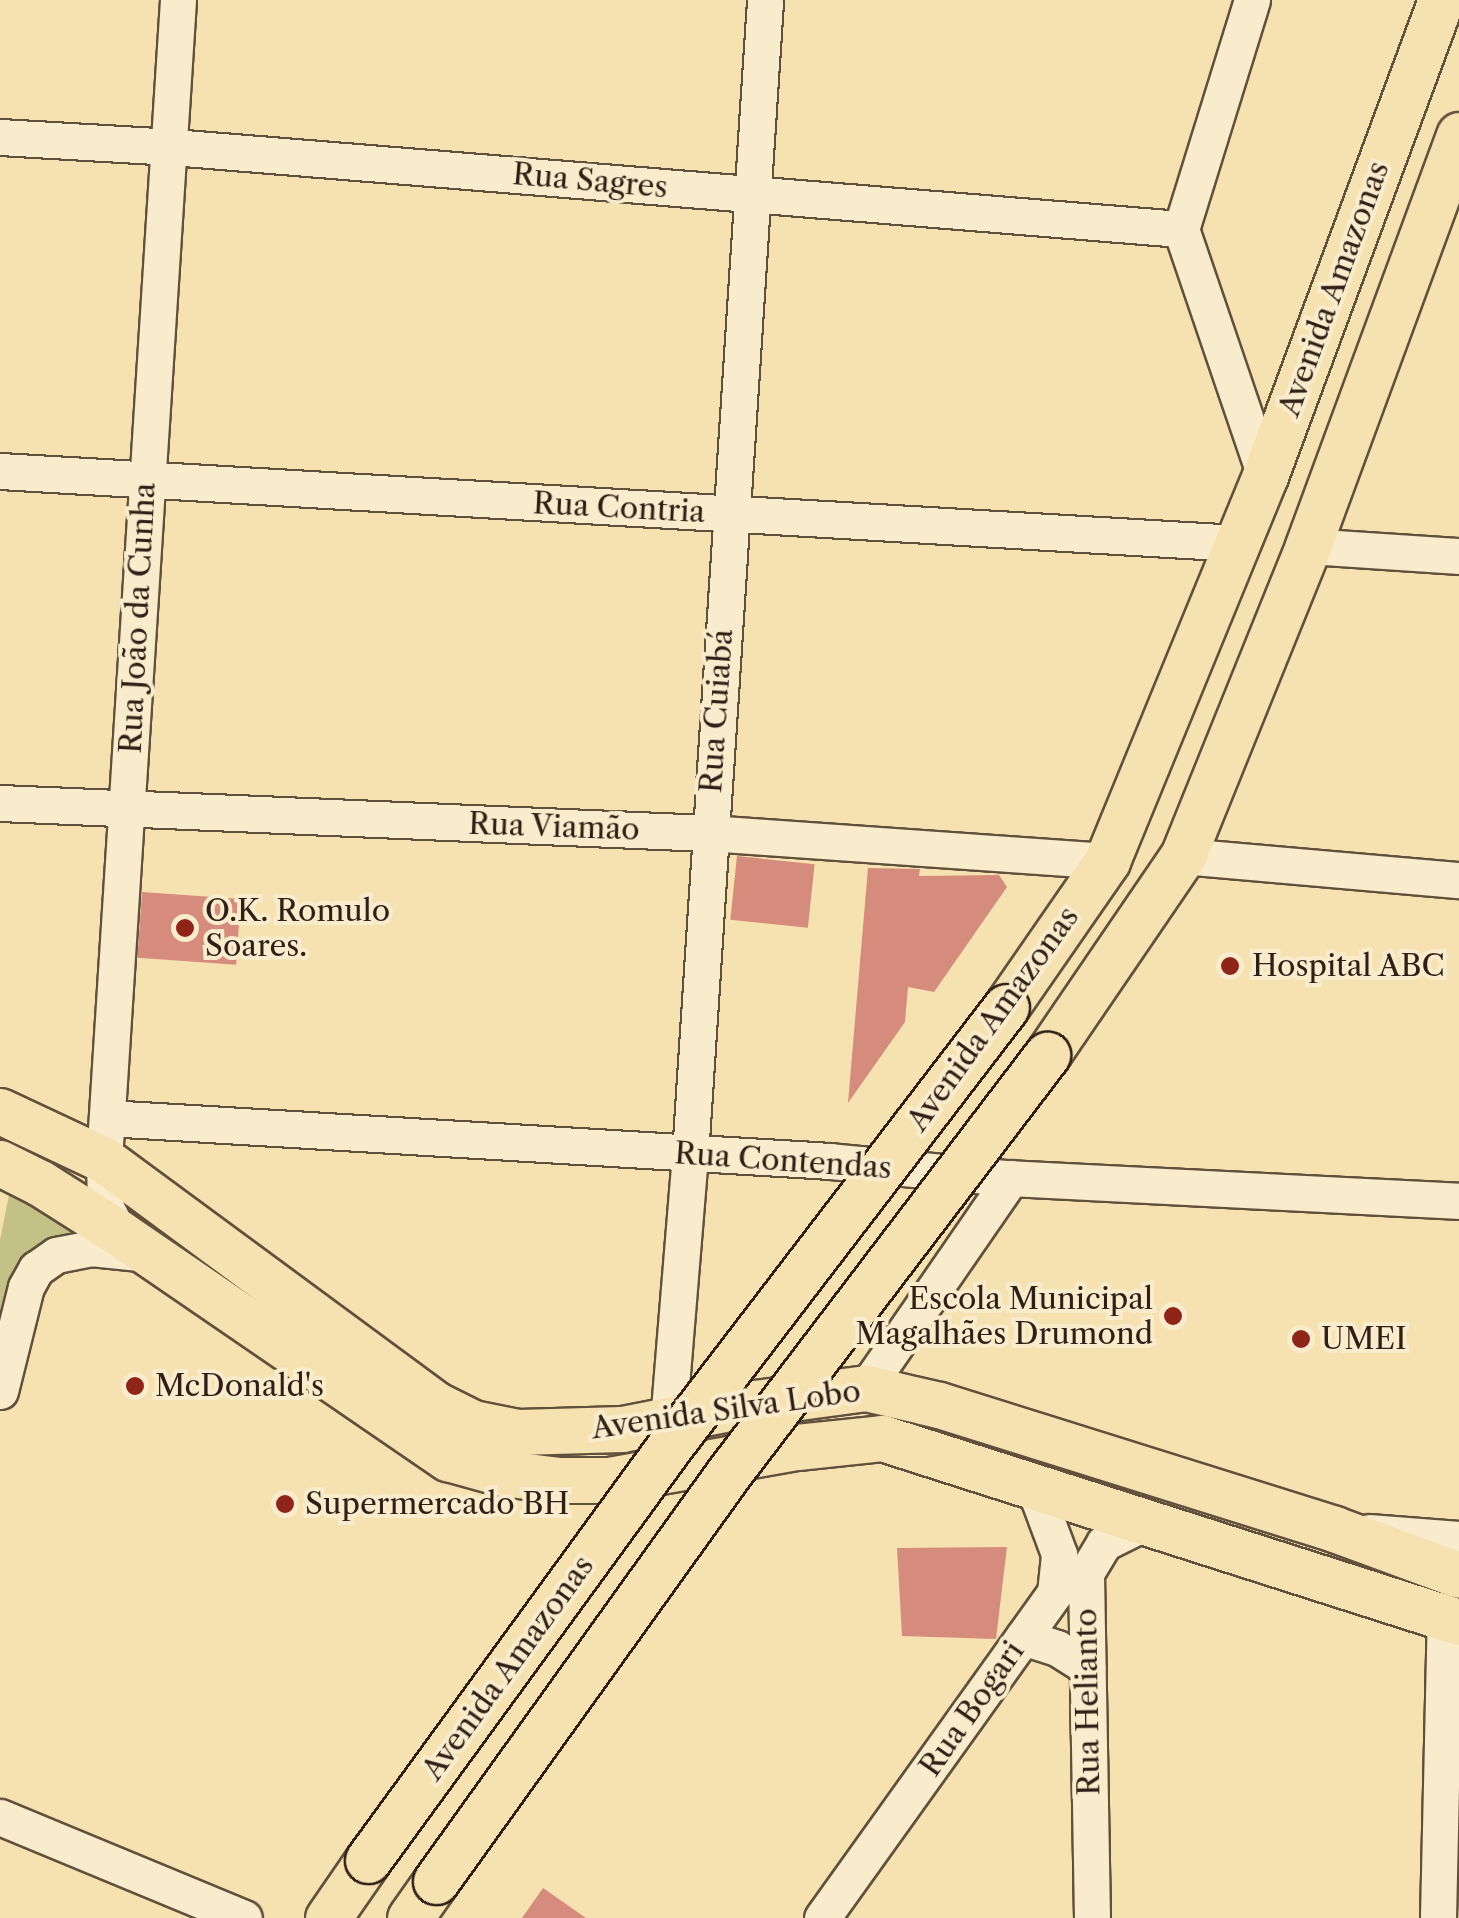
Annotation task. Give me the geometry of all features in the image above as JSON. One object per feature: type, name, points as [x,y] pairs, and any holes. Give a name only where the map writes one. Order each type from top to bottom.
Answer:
[{"type":"main road","name":"Avenida Amazonas","points":[[328,1918],[669,1447],[1006,1007],[1107,861],[1264,476],[1441,0]]},
{"type":"main road","name":"Avenida Amazonas","points":[[410,1918],[728,1474],[1046,1055],[1183,856],[1308,546],[1459,134]]},
{"type":"main road","name":"Avenida Silva Lobo","points":[[0,1111],[106,1139],[435,1404],[474,1423],[518,1432],[622,1430],[756,1403],[866,1388],[939,1405],[1334,1529],[1455,1600]]},
{"type":"main road","name":"Avenida Silva Lobo","points":[[0,1163],[40,1183],[135,1244],[403,1432],[448,1458],[502,1473],[558,1480],[609,1480],[797,1447],[882,1438],[1150,1520],[1455,1600]]},
{"type":"street","name":"Rua João da Cunha","points":[[135,1244],[105,1206],[106,1139],[145,481],[172,147],[178,0]]},
{"type":"street","name":"Rua Cuiabá","points":[[668,1422],[690,1155],[765,0]]},
{"type":"street","points":[[1252,0],[1180,229],[1264,476]]},
{"type":"street","name":"Rua Sagres","points":[[0,137],[172,147],[1180,229]]},
{"type":"street","name":"Rua Contria","points":[[0,470],[1238,543]]},
{"type":"street","points":[[1308,546],[1459,556]]},
{"type":"street","name":"Rua Viamão","points":[[0,803],[708,833],[1107,861]]},
{"type":"street","points":[[1183,856],[1459,880]]},
{"type":"street","name":"Rua Contendas","points":[[106,1139],[690,1155],[838,1162],[1011,1178],[1459,1201]]},
{"type":"street","points":[[866,1388],[1011,1178]]},
{"type":"street","points":[[2,1380],[26,1286],[36,1268],[56,1255],[135,1244]]},
{"type":"street","name":"Rua Bogari","points":[[822,1918],[1054,1593],[1059,1554],[1033,1484]]},
{"type":"street","name":"Rua Helianto","points":[[1092,1918],[1086,1573],[1104,1543],[1150,1520]]},
{"type":"street","points":[[1334,1529],[1459,1540]]},
{"type":"street","points":[[1438,1918],[1455,1600]]},
{"type":"street","points":[[1022,1637],[1057,1648],[1088,1667]]},
{"type":"street","points":[[0,1818],[244,1918]]},
{"type":"shaded area","points":[[9,1195],[51,1212],[82,1236],[0,1334],[0,1240]]},
{"type":"building","points":[[737,856],[815,864],[808,928],[730,920]]},
{"type":"building","points":[[868,868],[920,869],[919,876],[999,875],[1007,887],[934,992],[908,987],[905,1022],[848,1103]]},
{"type":"building","name":"O.K. Romulo Soares.","points":[[142,892],[241,899],[236,965],[137,958]]},
{"type":"building","points":[[1007,1547],[996,1639],[902,1636],[897,1548]]},
{"type":"building","points":[[543,1888],[586,1918],[522,1918]]},
{"type":"place","name":"O.K. Romulo Soares.","points":[[185,928]]},
{"type":"place","name":"Hospital ABC","points":[[1230,966]]},
{"type":"place","name":"Escola Municipal Magalhães Drumond","points":[[1173,1316]]},
{"type":"place","name":"UMEI","points":[[1301,1339]]},
{"type":"place","name":"McDonald's","points":[[135,1386]]},
{"type":"place","name":"Supermercado BH","points":[[285,1504]]}]
